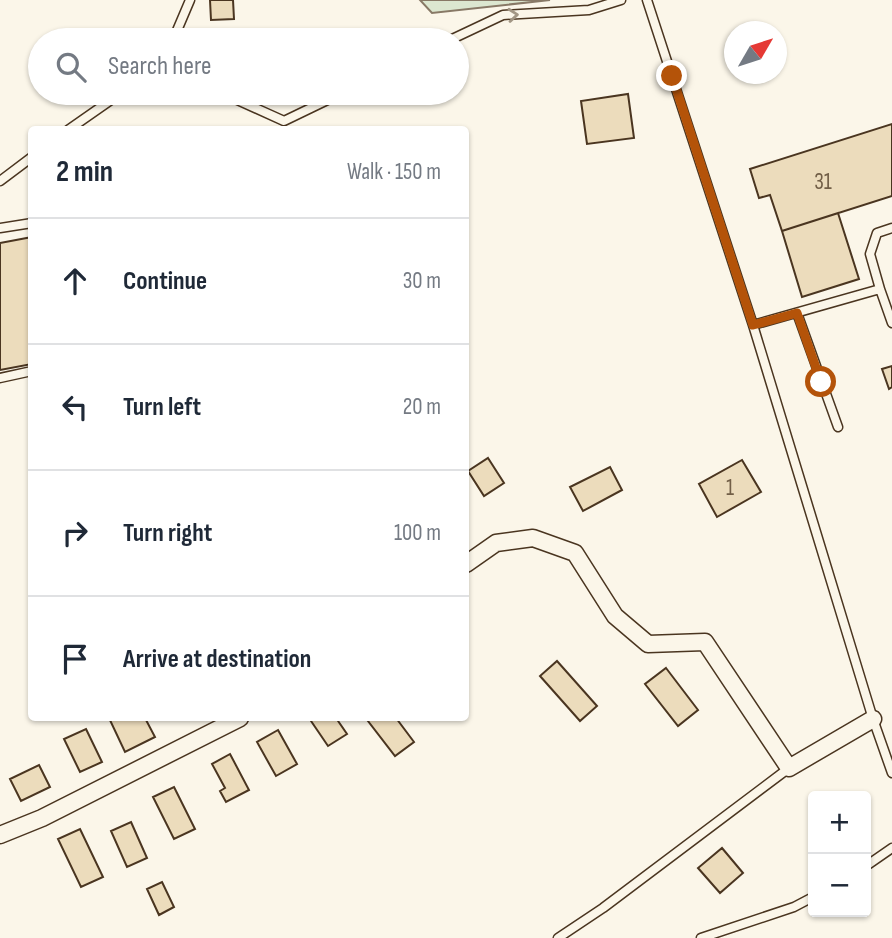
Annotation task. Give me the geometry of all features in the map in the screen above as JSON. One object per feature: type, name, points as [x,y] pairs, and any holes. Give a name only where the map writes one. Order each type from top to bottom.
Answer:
[{"type":"street","points":[[469,562],[496,543],[533,538],[575,553],[615,616],[648,644],[705,642],[789,768],[873,719]]},
{"type":"street","points":[[0,835],[102,789],[234,721]]},
{"type":"lane","points":[[178,28],[190,0]]},
{"type":"lane","points":[[469,31],[503,15],[589,10],[621,0]]},
{"type":"lane","points":[[647,0],[753,325],[873,719],[892,773]]},
{"type":"lane","points":[[74,126],[104,105]]},
{"type":"lane","points":[[245,105],[283,125],[320,105]]},
{"type":"lane","points":[[0,181],[28,160]]},
{"type":"lane","points":[[0,228],[28,224]]},
{"type":"lane","points":[[892,228],[877,233],[870,254],[892,323]]},
{"type":"lane","points":[[753,325],[880,289]]},
{"type":"lane","points":[[797,313],[838,427]]},
{"type":"lane","points":[[0,378],[28,372]]},
{"type":"lane","points":[[558,938],[603,908],[789,768]]},
{"type":"lane","points":[[871,863],[892,848]]},
{"type":"lane","points":[[701,938],[794,907],[808,900]]},
{"type":"green space","points":[[420,0],[550,0],[432,13]]},
{"type":"building","points":[[210,0],[233,0],[234,19],[211,20]]},
{"type":"building","points":[[628,94],[634,138],[587,144],[581,101]]},
{"type":"building","points":[[892,124],[892,196],[782,231],[770,195],[759,198],[750,169]]},
{"type":"building","points":[[838,213],[859,279],[802,297],[782,231]]},
{"type":"building","points":[[28,238],[28,365],[0,370],[0,243]]},
{"type":"building","points":[[892,366],[892,387],[889,389],[882,369]]},
{"type":"building","points":[[488,458],[504,483],[484,496],[469,470]]},
{"type":"building","points":[[742,460],[761,492],[717,517],[699,484]]},
{"type":"building","points":[[610,467],[622,490],[583,511],[570,487]]},
{"type":"building","points":[[557,661],[597,706],[580,721],[540,676]]},
{"type":"building","points":[[666,668],[698,710],[678,726],[645,684]]},
{"type":"building","points":[[110,721],[147,721],[155,737],[125,752]]},
{"type":"building","points":[[311,721],[338,721],[347,734],[328,746]]},
{"type":"building","points":[[368,721],[398,721],[414,742],[395,756]]},
{"type":"building","points":[[86,729],[102,762],[80,772],[64,739]]},
{"type":"building","points":[[278,730],[297,764],[276,776],[257,742]]},
{"type":"building","points":[[230,754],[249,790],[226,802],[220,791],[225,788],[212,764]]},
{"type":"building","points":[[39,765],[50,787],[21,801],[10,779]]},
{"type":"building","points":[[174,787],[195,829],[174,839],[153,797]]},
{"type":"building","points":[[131,822],[147,858],[127,867],[111,831]]},
{"type":"building","points":[[80,829],[103,877],[81,887],[58,839]]},
{"type":"building","points":[[722,848],[743,873],[720,893],[698,868]]},
{"type":"building","points":[[162,882],[174,907],[159,915],[147,889]]},
{"type":"route","points":[[672,76],[753,325],[797,313],[821,382]]}]
